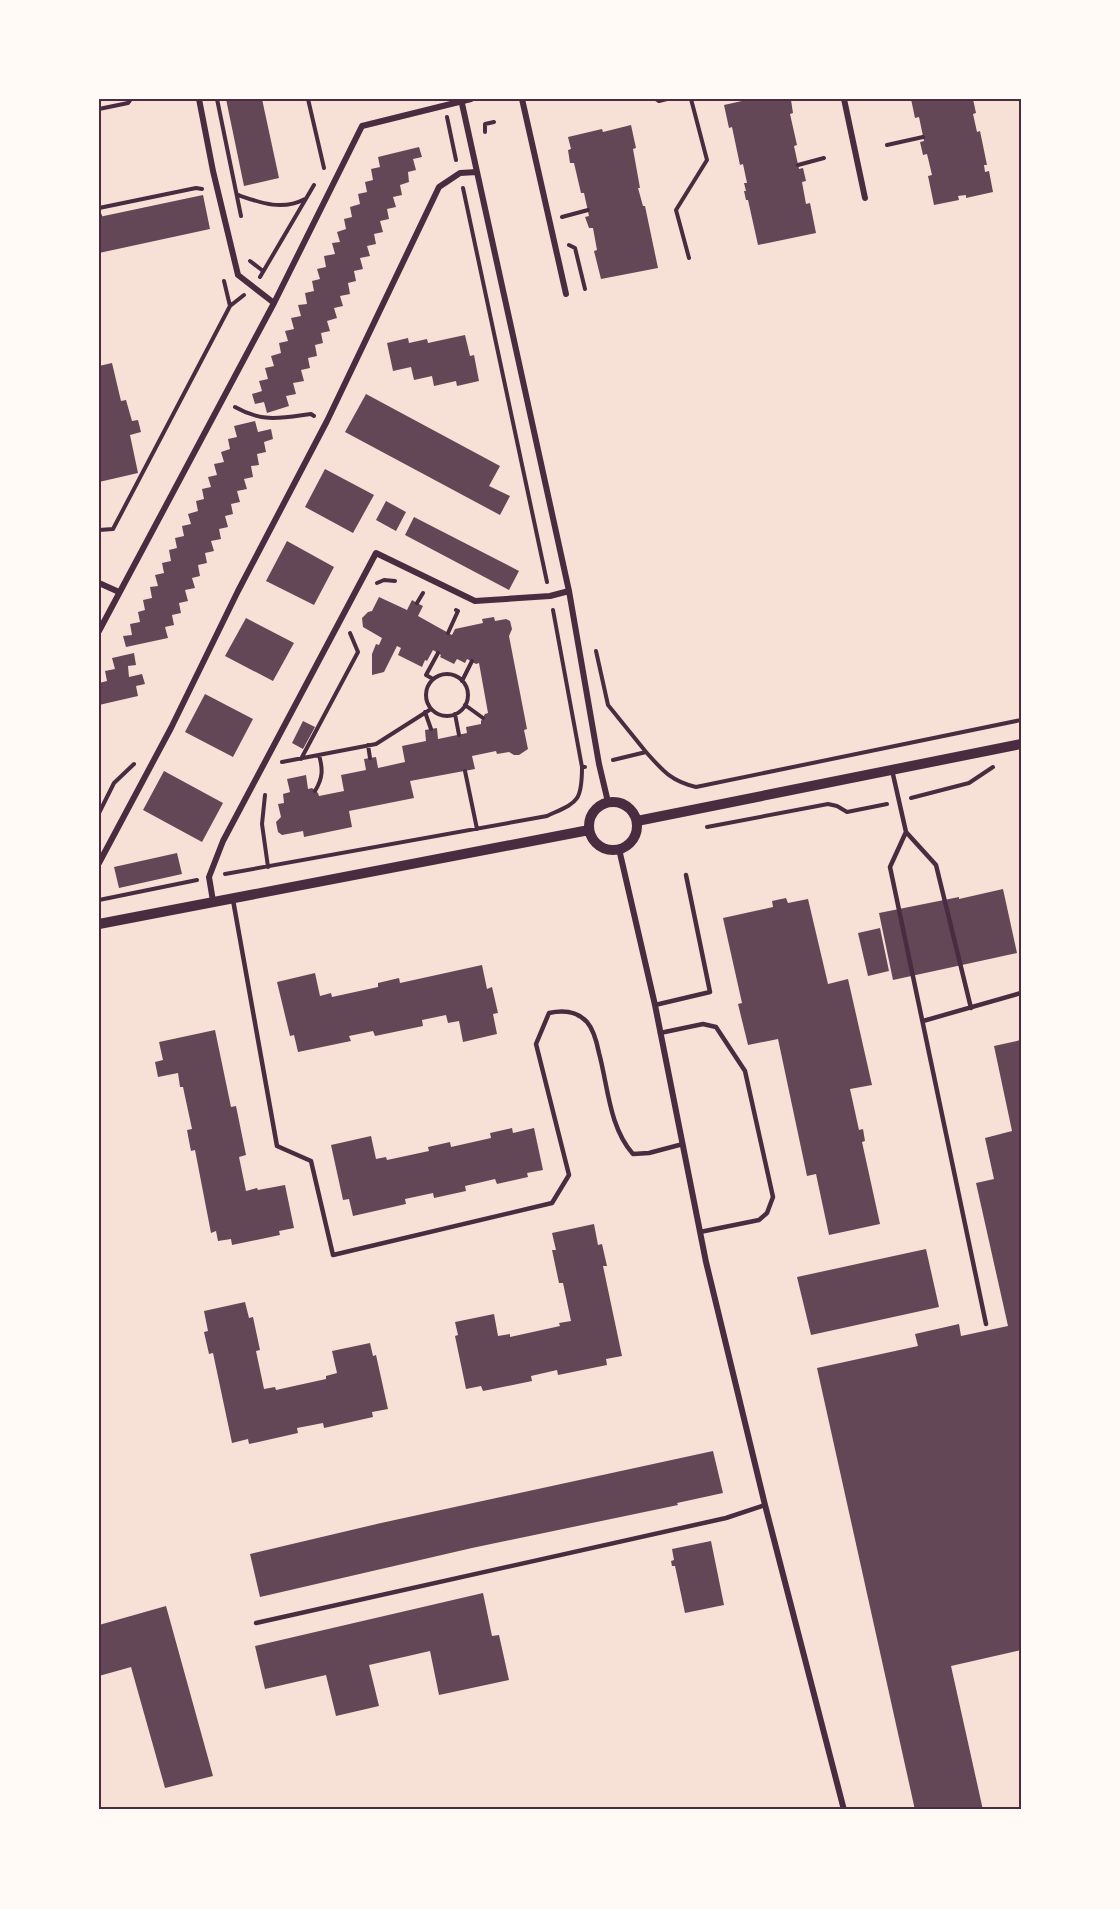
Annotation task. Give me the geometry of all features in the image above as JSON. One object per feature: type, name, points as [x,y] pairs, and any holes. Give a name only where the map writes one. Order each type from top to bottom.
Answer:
[{"type":"street","points":[[199,99],[213,171],[238,275],[274,303]]},
{"type":"street","points":[[99,631],[274,303],[363,126],[471,99]]},
{"type":"street","points":[[522,99],[566,294]]},
{"type":"street","points":[[844,99],[865,198]]},
{"type":"street","points":[[461,101],[569,591],[599,764],[608,802]]},
{"type":"street","points":[[99,863],[163,743],[238,591],[327,421],[439,187],[460,173],[477,172]]},
{"type":"street","points":[[213,901],[209,877],[223,841],[376,553],[475,601],[550,596],[569,591]]},
{"type":"street","points":[[99,583],[119,592]]},
{"type":"street","points":[[637,821],[1021,744]]},
{"type":"street","points":[[608,802],[621,803],[632,810],[637,821],[636,833],[630,844],[619,849],[606,849],[595,842],[589,831],[590,818],[597,808],[608,802]]},
{"type":"street","points":[[99,924],[589,831]]},
{"type":"street","points":[[619,849],[655,1005],[700,1232],[765,1506],[844,1810]]},
{"type":"lane","points":[[892,770],[906,832],[936,865],[971,1008]]},
{"type":"lane","points":[[906,832],[890,867],[986,1324]]},
{"type":"lane","points":[[655,1005],[710,992],[686,875]]},
{"type":"lane","points":[[233,897],[277,1146],[311,1161],[333,1256],[552,1203],[569,1175],[536,1044],[549,1013],[563,1010],[587,1023],[596,1039],[613,1114],[623,1142],[633,1154],[649,1153],[683,1144]]},
{"type":"lane","points":[[923,1021],[1021,993]]},
{"type":"lane","points":[[660,1033],[703,1024],[716,1027],[745,1071],[773,1197],[767,1213],[759,1220],[700,1232]]},
{"type":"lane","points":[[256,1623],[714,1520],[765,1506]]},
{"type":"path","points":[[99,109],[128,103],[131,99]]},
{"type":"path","points":[[217,99],[242,217]]},
{"type":"path","points":[[308,99],[325,167],[320,175]]},
{"type":"path","points":[[656,99],[659,101],[667,99]]},
{"type":"path","points":[[689,258],[676,210],[707,160],[692,99]]},
{"type":"path","points":[[887,146],[923,137]]},
{"type":"path","points":[[798,165],[824,158]]},
{"type":"path","points":[[99,530],[113,529],[230,306],[254,287],[315,183]]},
{"type":"path","points":[[99,208],[196,188],[204,190]]},
{"type":"path","points":[[180,191],[182,199]]},
{"type":"path","points":[[237,195],[279,206],[295,204],[306,198]]},
{"type":"path","points":[[139,200],[140,208]]},
{"type":"path","points":[[560,217],[588,210]]},
{"type":"path","points":[[248,252],[251,263],[263,271]]},
{"type":"path","points":[[222,271],[230,306]]},
{"type":"path","points":[[221,399],[243,411],[270,419],[311,414],[327,421]]},
{"type":"path","points":[[372,587],[384,580],[399,582]]},
{"type":"path","points":[[414,588],[429,596]]},
{"type":"path","points":[[417,603],[423,593]]},
{"type":"path","points":[[448,633],[458,611],[451,607]]},
{"type":"path","points":[[301,759],[358,652],[349,631]]},
{"type":"path","points":[[433,679],[426,675],[438,653]]},
{"type":"path","points":[[462,681],[472,661]]},
{"type":"path","points":[[451,674],[462,681],[468,693],[465,705],[455,714],[442,715],[431,709],[426,697],[429,684],[433,679],[451,674]]},
{"type":"path","points":[[465,705],[483,718]]},
{"type":"path","points":[[277,768],[282,762],[376,744],[431,709]]},
{"type":"path","points":[[425,712],[431,729]]},
{"type":"path","points":[[455,714],[459,735]]},
{"type":"path","points":[[696,787],[1021,720]]},
{"type":"path","points":[[368,746],[370,758]]},
{"type":"path","points":[[315,791],[322,777],[320,755]]},
{"type":"path","points":[[99,813],[114,783],[136,762]]},
{"type":"path","points":[[707,827],[828,804],[847,812],[969,783],[997,765]]},
{"type":"path","points":[[99,900],[209,877],[547,816],[573,804],[581,794],[582,767]]},
{"type":"path","points":[[465,771],[477,829]]},
{"type":"path","points":[[265,791],[262,824],[268,867]]},
{"type":"building","points":[[226,99],[262,99],[279,178],[244,186]]},
{"type":"building","points":[[751,99],[791,100],[793,113],[790,114],[797,145],[794,146],[799,169],[803,168],[806,181],[802,182],[806,204],[810,203],[816,233],[758,245],[744,191],[746,191],[744,183],[747,183],[743,164],[740,165],[732,127],[729,128],[724,105]]},
{"type":"building","points":[[911,99],[973,99],[976,113],[973,114],[977,132],[980,131],[987,165],[984,165],[985,172],[989,171],[993,192],[966,198],[966,195],[958,196],[959,200],[934,205],[928,176],[932,175],[927,154],[923,155],[920,142],[924,141],[919,117],[915,118]]},
{"type":"building","points":[[631,125],[636,148],[633,149],[640,188],[638,188],[643,206],[645,206],[658,268],[601,279],[594,251],[597,250],[593,228],[589,228],[585,217],[589,216],[584,193],[581,193],[574,163],[570,163],[568,150],[571,149],[568,137]]},
{"type":"building","points":[[419,147],[422,157],[413,159],[416,170],[408,172],[409,182],[400,185],[402,195],[393,197],[396,207],[387,209],[389,219],[380,221],[383,232],[374,234],[376,244],[367,246],[370,256],[360,258],[363,269],[354,271],[356,281],[348,283],[350,294],[340,296],[343,306],[334,308],[337,318],[327,321],[330,331],[321,333],[323,343],[315,345],[317,356],[308,358],[310,368],[301,370],[304,381],[293,383],[296,394],[286,396],[289,406],[267,413],[264,402],[255,404],[252,394],[262,391],[259,381],[268,379],[265,368],[274,366],[271,356],[281,353],[279,343],[288,341],[285,331],[294,329],[291,318],[301,316],[298,305],[307,304],[305,293],[314,291],[312,281],[320,279],[317,269],[326,267],[324,256],[335,254],[332,243],[340,242],[337,232],[346,229],[344,219],[352,217],[350,207],[360,204],[358,194],[367,192],[365,182],[373,180],[371,169],[380,167],[378,157]]},
{"type":"building","points":[[203,195],[210,229],[99,253],[99,217]]},
{"type":"building","points":[[465,335],[470,356],[474,355],[479,381],[457,386],[456,381],[434,386],[432,376],[414,380],[411,367],[393,371],[387,343],[408,338],[409,343],[427,339],[428,343]]},
{"type":"building","points":[[112,363],[121,401],[126,400],[132,421],[138,420],[141,432],[130,435],[138,473],[99,482],[99,366]]},
{"type":"building","points":[[366,394],[500,466],[489,486],[510,496],[500,515],[345,432]]},
{"type":"building","points":[[255,421],[258,432],[271,429],[273,439],[264,442],[266,452],[257,454],[259,465],[251,466],[253,477],[244,479],[247,489],[237,491],[240,502],[231,504],[233,514],[225,516],[228,527],[219,529],[221,539],[211,541],[214,551],[205,553],[207,563],[198,565],[200,576],[192,578],[195,588],[185,590],[188,601],[179,603],[181,613],[172,615],[174,625],[165,627],[168,638],[126,647],[123,636],[132,635],[130,624],[140,622],[138,612],[145,610],[143,600],[152,598],[150,587],[158,586],[155,575],[164,573],[162,563],[171,561],[169,550],[177,548],[175,538],[184,536],[182,526],[191,524],[188,514],[198,511],[196,501],[204,499],[202,489],[211,487],[208,477],[217,475],[214,464],[224,462],[221,452],[230,449],[228,439],[237,437],[234,426]]},
{"type":"building","points":[[325,469],[374,495],[353,533],[305,507]]},
{"type":"building","points":[[386,501],[406,512],[396,531],[376,520]]},
{"type":"building","points":[[414,517],[519,571],[509,590],[405,535]]},
{"type":"building","points":[[287,541],[334,567],[314,605],[266,581]]},
{"type":"building","points":[[379,597],[407,610],[412,600],[423,606],[418,616],[452,635],[455,629],[483,623],[482,619],[494,617],[495,621],[506,619],[510,621],[512,629],[509,636],[527,729],[524,730],[528,749],[519,755],[509,752],[497,754],[496,751],[472,756],[475,769],[410,781],[414,798],[349,811],[352,827],[304,837],[303,831],[282,835],[278,832],[276,822],[281,817],[278,804],[284,803],[283,794],[290,792],[287,779],[306,775],[308,789],[312,788],[319,796],[344,791],[341,775],[366,770],[364,759],[376,757],[378,768],[405,762],[402,746],[426,741],[425,730],[437,728],[438,739],[467,733],[466,727],[481,724],[485,714],[488,713],[479,663],[476,664],[467,659],[465,663],[457,659],[454,664],[440,657],[441,655],[433,650],[422,667],[398,655],[401,648],[397,646],[384,672],[372,675],[372,654],[376,644],[379,645],[382,638],[363,627],[362,618],[372,611]]},
{"type":"building","points":[[246,618],[294,643],[273,681],[225,656]]},
{"type":"building","points":[[134,653],[136,665],[128,666],[129,677],[142,674],[145,684],[136,686],[138,696],[99,705],[99,694],[101,694],[99,683],[107,681],[105,671],[115,669],[112,658]]},
{"type":"building","points":[[205,694],[253,719],[233,757],[185,732]]},
{"type":"building","points":[[303,721],[315,727],[303,749],[292,743]]},
{"type":"building","points":[[164,771],[223,803],[202,842],[143,810]]},
{"type":"building","points":[[177,853],[182,874],[119,888],[114,867]]},
{"type":"building","points":[[1003,889],[1017,953],[893,980],[879,913]]},
{"type":"building","points":[[786,898],[788,903],[808,899],[828,984],[848,979],[872,1085],[850,1089],[859,1130],[863,1129],[865,1141],[862,1142],[880,1224],[829,1235],[816,1174],[807,1176],[778,1039],[748,1045],[738,1004],[742,1003],[723,918],[773,907],[772,901]]},
{"type":"building","points":[[880,928],[889,971],[868,976],[858,933]]},
{"type":"building","points":[[482,965],[487,989],[492,987],[498,1013],[493,1014],[497,1034],[463,1042],[459,1021],[448,1023],[446,1015],[422,1020],[423,1026],[375,1036],[373,1031],[349,1036],[351,1041],[298,1052],[294,1035],[290,1036],[277,982],[315,973],[320,996],[331,993],[332,997],[378,987],[378,983],[399,978],[400,983]]},
{"type":"building","points":[[215,1030],[231,1107],[236,1106],[246,1155],[239,1157],[246,1191],[285,1185],[294,1228],[279,1231],[280,1235],[232,1245],[231,1239],[218,1241],[216,1231],[211,1233],[195,1150],[191,1151],[187,1130],[192,1129],[178,1073],[158,1077],[155,1062],[163,1060],[159,1042]]},
{"type":"building","points":[[1021,1040],[1021,1650],[951,1666],[983,1810],[915,1810],[817,1368],[918,1346],[915,1334],[959,1324],[961,1336],[1008,1326],[976,1183],[994,1179],[985,1138],[1012,1131],[994,1046]]},
{"type":"building","points":[[512,1128],[513,1133],[534,1128],[543,1170],[527,1173],[528,1177],[497,1184],[495,1179],[465,1186],[466,1191],[434,1198],[433,1193],[405,1199],[406,1204],[353,1216],[349,1199],[343,1200],[331,1145],[371,1136],[376,1159],[386,1157],[387,1160],[429,1151],[428,1147],[450,1142],[451,1147],[491,1138],[490,1133]]},
{"type":"building","points":[[594,1224],[598,1245],[602,1244],[607,1266],[603,1266],[622,1356],[606,1359],[607,1365],[558,1375],[557,1370],[531,1376],[532,1381],[483,1391],[481,1386],[466,1389],[455,1336],[458,1335],[455,1322],[494,1314],[498,1336],[510,1334],[510,1337],[560,1326],[559,1323],[571,1321],[563,1283],[559,1283],[552,1250],[556,1250],[552,1233]]},
{"type":"building","points":[[926,1249],[939,1307],[811,1335],[797,1277]]},
{"type":"building","points":[[245,1302],[249,1318],[253,1317],[260,1350],[256,1351],[264,1389],[275,1387],[276,1390],[326,1379],[326,1376],[337,1373],[332,1351],[370,1343],[373,1356],[376,1355],[388,1409],[372,1412],[373,1417],[324,1428],[323,1423],[297,1428],[298,1433],[249,1444],[248,1439],[232,1443],[213,1353],[209,1354],[204,1332],[208,1331],[204,1311]]},
{"type":"building","points":[[713,1451],[723,1493],[677,1503],[678,1505],[472,1548],[260,1597],[250,1554],[381,1523]]},
{"type":"building","points":[[711,1541],[724,1605],[685,1613],[675,1566],[672,1566],[671,1561],[674,1560],[672,1549]]},
{"type":"building","points":[[483,1593],[492,1636],[499,1635],[509,1680],[439,1695],[430,1651],[369,1665],[379,1706],[336,1716],[326,1675],[265,1689],[255,1646]]},
{"type":"building","points":[[166,1606],[213,1776],[165,1788],[131,1667],[99,1676],[99,1625]]}]
